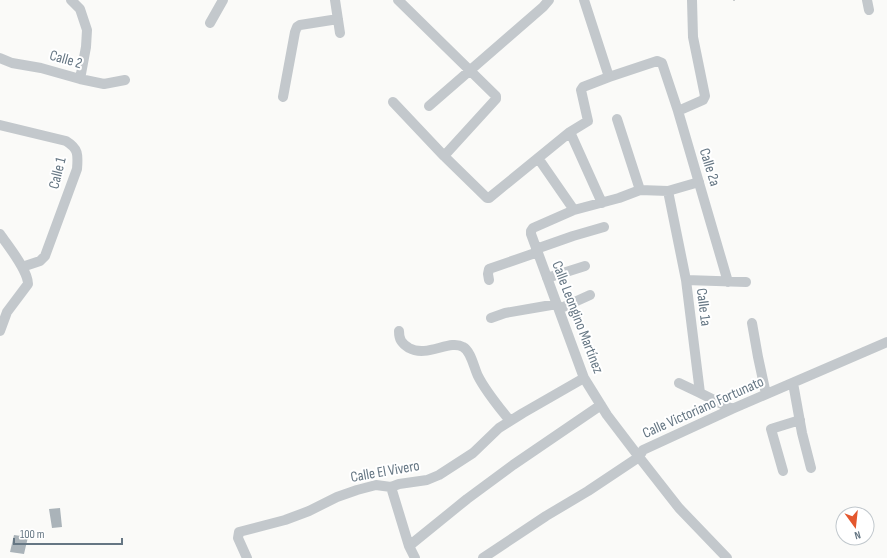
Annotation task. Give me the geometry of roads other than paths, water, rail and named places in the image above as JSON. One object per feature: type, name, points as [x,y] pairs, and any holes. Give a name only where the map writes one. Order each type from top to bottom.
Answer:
[{"type":"street","points":[[71,0],[80,9],[87,30],[86,47],[80,79]]},
{"type":"street","points":[[210,24],[223,0]]},
{"type":"street","points":[[335,0],[340,33]]},
{"type":"street","points":[[398,0],[496,96],[496,99],[444,156]]},
{"type":"street","points":[[429,106],[543,7],[549,0]]},
{"type":"street","points":[[393,102],[444,156],[487,198],[489,198],[570,132],[588,121],[581,88],[609,77],[584,0]]},
{"type":"street","points":[[678,111],[703,100],[705,96],[693,37],[692,0]]},
{"type":"street","points":[[283,97],[297,27],[300,25],[338,19]]},
{"type":"street","name":"Calle 2","points":[[0,58],[12,63],[41,68],[104,84],[125,80]]},
{"type":"street","name":"Calle 2a","points":[[609,77],[657,62],[662,63],[678,111],[728,282]]},
{"type":"street","points":[[617,118],[640,190]]},
{"type":"street","name":"Calle 1","points":[[0,125],[66,141],[76,150],[78,157],[77,169],[45,256],[40,261],[22,267]]},
{"type":"street","points":[[570,132],[602,202]]},
{"type":"street","points":[[538,158],[574,210],[619,198],[640,190],[668,191],[699,182]]},
{"type":"street","name":"Calle 1a","points":[[668,191],[686,280],[700,393]]},
{"type":"street","name":"Calle Leongino Martínez","points":[[574,210],[533,228],[531,234],[584,378],[607,415],[679,508],[727,558]]},
{"type":"street","points":[[489,280],[489,269],[573,236],[604,227]]},
{"type":"street","points":[[0,234],[22,267],[28,280],[28,284],[7,312],[0,330]]},
{"type":"street","points":[[547,278],[585,266]]},
{"type":"street","points":[[686,280],[746,282]]},
{"type":"street","points":[[491,318],[505,313],[558,306],[590,295]]},
{"type":"street","points":[[752,323],[766,394]]},
{"type":"street","points":[[399,331],[399,337],[402,344],[412,349],[422,351],[454,345],[462,346],[468,352],[478,376],[490,396],[510,421]]},
{"type":"street","name":"Calle Victoriano Fortunato","points":[[483,558],[639,457],[643,450],[732,409],[887,342]]},
{"type":"street","name":"Calle El Vivero","points":[[247,558],[238,538],[239,532],[285,520],[309,511],[337,497],[357,490],[376,485],[391,487],[399,484],[427,480],[439,475],[473,453],[500,428],[510,421],[584,378]]},
{"type":"street","points":[[679,383],[732,409]]},
{"type":"street","points":[[793,383],[811,468]]},
{"type":"street","points":[[409,546],[467,499],[513,465],[601,405]]},
{"type":"street","points":[[783,471],[771,429],[800,420]]},
{"type":"street","points":[[391,487],[409,546],[415,558]]}]
